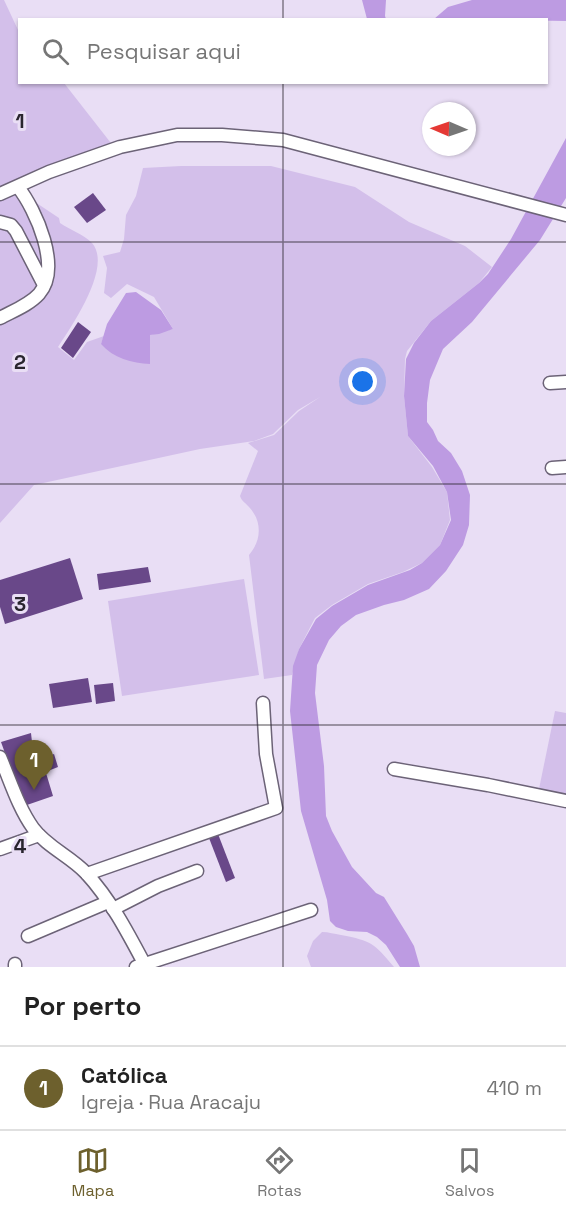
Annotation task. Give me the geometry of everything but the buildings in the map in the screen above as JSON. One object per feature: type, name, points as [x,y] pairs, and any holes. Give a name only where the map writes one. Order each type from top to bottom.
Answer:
[{"type":"street","points":[[0,194],[49,172],[120,147],[196,134],[283,140],[566,215]]},
{"type":"street","points":[[0,318],[32,301],[42,291],[48,269],[44,241],[32,210],[18,187]]},
{"type":"street","points":[[0,222],[11,225],[16,231],[44,285]]},
{"type":"street","points":[[550,383],[566,382]]},
{"type":"street","points":[[552,468],[566,467]]},
{"type":"street","points":[[87,874],[276,808],[266,754],[263,703]]},
{"type":"street","points":[[0,757],[5,783],[39,835],[87,874],[110,906],[142,966],[311,910]]},
{"type":"street","points":[[394,769],[566,801]]},
{"type":"street","points":[[0,849],[39,835]]},
{"type":"street","points":[[28,936],[197,871]]},
{"type":"shaded area","points":[[0,0],[4,0],[18,30],[18,84],[65,84],[114,147],[0,191]]},
{"type":"shaded area","points":[[362,0],[386,0],[386,18],[367,18]]},
{"type":"shaded area","points":[[472,0],[566,0],[566,21],[548,21],[548,18],[435,18],[448,7]]},
{"type":"shaded area","points":[[566,138],[566,198],[540,240],[472,322],[443,349],[430,380],[427,422],[438,441],[451,453],[462,471],[470,495],[469,525],[463,545],[446,571],[429,589],[404,600],[356,615],[341,626],[329,640],[317,665],[315,693],[324,766],[326,816],[352,867],[376,893],[384,897],[414,946],[420,967],[400,967],[386,945],[377,937],[367,932],[348,931],[336,927],[330,921],[327,900],[301,811],[290,711],[293,666],[299,649],[316,619],[332,606],[368,585],[410,570],[422,563],[440,545],[451,520],[447,492],[433,466],[408,436],[404,396],[406,359],[414,343],[431,321],[488,274],[511,239]]},
{"type":"shaded area","points":[[271,166],[355,187],[409,222],[465,246],[492,267],[479,283],[431,321],[407,351],[405,359],[404,396],[408,436],[432,467],[447,492],[450,520],[440,545],[422,563],[368,584],[315,618],[299,649],[292,675],[264,679],[249,555],[256,544],[259,531],[254,513],[240,496],[258,451],[248,443],[274,435],[299,411],[320,397],[298,410],[273,434],[254,441],[200,449],[34,485],[0,523],[0,320],[32,302],[51,271],[29,198],[59,218],[60,223],[92,243],[97,254],[94,281],[88,296],[58,347],[74,360],[87,342],[104,336],[101,344],[150,363],[150,335],[173,329],[154,297],[127,284],[111,298],[104,293],[107,268],[103,256],[120,252],[124,239],[126,215],[136,196],[143,168]]},
{"type":"shaded area","points":[[18,192],[29,207],[45,256],[43,277],[0,217],[0,199]]},
{"type":"shaded area","points":[[0,223],[9,225],[43,286],[0,316]]},
{"type":"shaded area","points":[[136,292],[161,310],[173,329],[150,335],[150,364],[123,359],[111,353],[101,344],[107,324],[126,293]]},
{"type":"shaded area","points":[[244,579],[259,675],[122,696],[108,601]]},
{"type":"shaded area","points":[[555,711],[566,713],[566,794],[539,789]]},
{"type":"shaded area","points":[[322,932],[366,941],[377,948],[394,967],[311,967],[307,956],[313,941]]},
{"type":"place","name":"Católica","points":[[34,790]]}]
